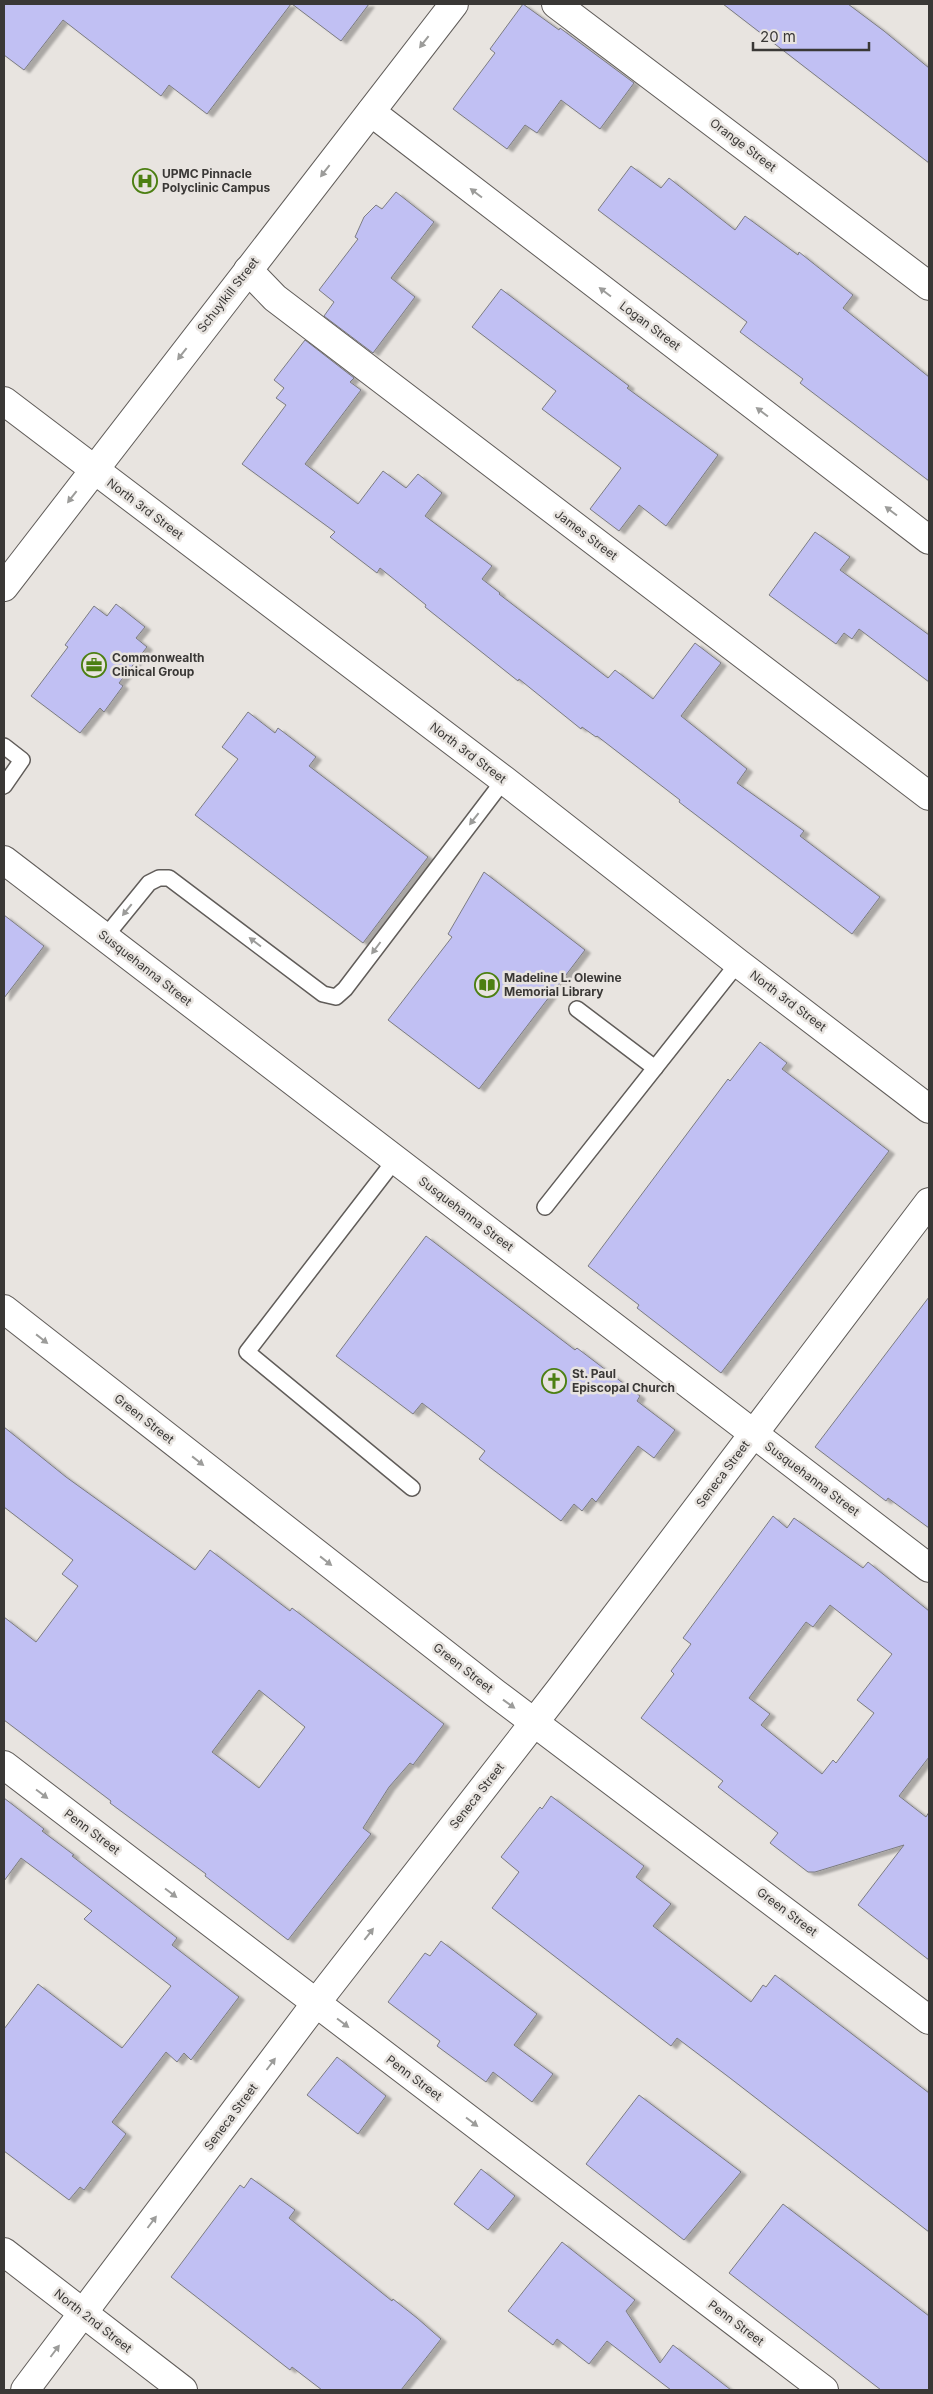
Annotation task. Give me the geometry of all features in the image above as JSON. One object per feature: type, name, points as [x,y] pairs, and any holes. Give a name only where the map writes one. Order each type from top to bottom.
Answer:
[{"type":"street","name":"Schuylkill Street","points":[[4,588],[93,469],[454,4]]},
{"type":"street","name":"Orange Street","points":[[556,4],[929,286]]},
{"type":"street","name":"Logan Street","points":[[370,112],[929,540]]},
{"type":"street","name":"James Street","points":[[248,270],[282,304],[929,796]]},
{"type":"street","name":"North 3rd Street","points":[[4,401],[504,780],[738,964],[929,1109]]},
{"type":"street","name":"Susquehanna Street","points":[[4,860],[929,1568]]},
{"type":"street","name":"Seneca Street","points":[[25,2390],[316,2003],[535,1722],[929,1202]]},
{"type":"street","name":"Green Street","points":[[4,1309],[535,1722],[929,2020]]},
{"type":"street","name":"Penn Street","points":[[4,1765],[824,2390]]},
{"type":"street","name":"North 2nd Street","points":[[4,2252],[183,2390]]},
{"type":"lane","points":[[4,746],[22,760],[4,786]]},
{"type":"lane","points":[[105,937],[149,883],[159,878],[169,878],[323,994],[336,997],[345,989],[504,780]]},
{"type":"lane","points":[[545,1207],[738,964]]},
{"type":"lane","points":[[577,1009],[655,1068]]},
{"type":"lane","points":[[395,1160],[247,1352],[412,1488]]},
{"type":"building","points":[[4,4],[291,4],[207,114],[169,85],[161,96],[63,20],[24,70],[4,55]]},
{"type":"building","points":[[292,4],[369,4],[341,41]]},
{"type":"building","points":[[523,4],[559,30],[560,28],[634,83],[600,129],[561,100],[537,133],[525,125],[507,149],[453,109],[495,53],[490,49]]},
{"type":"building","points":[[723,4],[848,4],[884,31],[929,68],[929,163]]},
{"type":"building","points":[[631,166],[661,188],[669,178],[735,230],[745,216],[798,255],[799,252],[853,295],[843,308],[929,377],[929,481],[800,383],[803,379],[740,332],[747,322],[598,210]]},
{"type":"building","points":[[396,192],[434,222],[391,278],[415,297],[373,353],[324,316],[334,302],[319,290],[358,239],[355,237],[364,217],[376,205],[382,209]]},
{"type":"building","points":[[501,289],[629,386],[627,388],[718,455],[666,526],[639,505],[619,531],[590,509],[621,468],[542,409],[556,391],[472,327]]},
{"type":"building","points":[[305,340],[354,378],[350,382],[361,390],[305,464],[358,504],[383,471],[406,488],[418,474],[442,493],[425,516],[492,566],[482,579],[608,678],[615,670],[653,699],[695,643],[721,663],[681,716],[747,769],[737,783],[804,831],[800,836],[880,897],[852,934],[679,802],[680,800],[597,736],[582,727],[581,729],[519,679],[518,681],[425,607],[426,605],[380,568],[377,573],[330,537],[335,532],[242,464],[286,405],[276,398],[284,388],[274,380]]},
{"type":"building","points":[[815,532],[850,557],[840,570],[929,635],[929,682],[859,629],[852,639],[844,633],[836,644],[769,595]]},
{"type":"building","name":"Commonwealth Clinical Group","points":[[116,604],[145,627],[136,638],[147,647],[119,683],[123,686],[104,712],[100,708],[80,733],[31,696],[68,647],[65,645],[94,606],[107,616]]},
{"type":"building","points":[[248,712],[275,733],[278,728],[316,757],[309,766],[428,857],[363,943],[195,815],[238,759],[222,747]]},
{"type":"building","name":"Madeline L. Olewine Memorial Library","points":[[484,872],[585,950],[479,1089],[388,1020],[452,937],[448,934]]},
{"type":"building","points":[[4,915],[44,946],[4,998]]},
{"type":"building","points":[[760,1042],[787,1063],[782,1069],[889,1151],[721,1373],[637,1308],[639,1305],[588,1266],[728,1079],[730,1081]]},
{"type":"building","name":"St. Paul Episcopal Church","points":[[426,1236],[575,1350],[577,1348],[640,1396],[637,1401],[675,1430],[654,1458],[638,1446],[596,1502],[592,1498],[582,1511],[574,1504],[561,1521],[479,1459],[485,1451],[422,1403],[413,1414],[336,1356]]},
{"type":"building","points":[[929,1297],[929,1528],[888,1498],[886,1501],[815,1447]]},
{"type":"building","points":[[4,1427],[66,1477],[195,1570],[210,1550],[290,1611],[292,1608],[444,1724],[413,1765],[410,1763],[389,1787],[363,1828],[371,1834],[288,1940],[205,1876],[206,1874],[110,1803],[111,1801],[4,1720],[4,1617],[36,1642],[78,1586],[62,1574],[73,1560],[4,1507]],"holes":[[[259,1690],[305,1727],[259,1788],[212,1752]]]},
{"type":"building","points":[[773,1516],[787,1528],[794,1518],[863,1568],[868,1562],[929,1611],[929,1757],[899,1796],[926,1817],[929,1812],[929,1960],[858,1905],[904,1845],[815,1872],[808,1872],[770,1843],[778,1833],[718,1787],[723,1781],[641,1718],[674,1674],[671,1671],[691,1644],[683,1638]],"holes":[[[830,1605],[892,1654],[857,1700],[874,1713],[836,1763],[833,1760],[822,1774],[761,1725],[770,1714],[749,1698],[806,1622],[813,1627]]]},
{"type":"building","points":[[551,1796],[644,1866],[636,1877],[671,1904],[653,1926],[751,2002],[763,1985],[766,1987],[775,1975],[929,2093],[929,2232],[677,2038],[671,2046],[492,1908],[519,1872],[501,1857],[540,1807],[542,1809]]},
{"type":"building","points":[[4,1798],[44,1829],[42,1831],[74,1855],[72,1856],[177,1938],[172,1945],[239,1997],[191,2060],[184,2053],[177,2062],[166,2052],[112,2122],[126,2134],[84,2190],[80,2187],[69,2200],[4,2151],[4,2029],[38,1984],[122,2048],[171,1986],[84,1919],[92,1911],[21,1858],[4,1881]]},
{"type":"building","points":[[441,1941],[537,2014],[514,2045],[553,2074],[532,2102],[493,2072],[486,2082],[437,2046],[440,2041],[388,2002],[425,1953],[430,1956]]},
{"type":"building","points":[[337,2057],[386,2096],[358,2134],[307,2095]]},
{"type":"building","points":[[639,2095],[741,2172],[684,2240],[586,2164]]},
{"type":"building","points":[[481,2169],[515,2196],[488,2230],[454,2204]]},
{"type":"building","points":[[251,2178],[295,2210],[289,2218],[441,2339],[401,2390],[322,2390],[292,2367],[290,2370],[171,2277],[240,2185],[244,2188]]},
{"type":"building","points":[[783,2204],[929,2316],[929,2390],[881,2390],[729,2273]]},
{"type":"building","points":[[562,2242],[635,2300],[626,2311],[660,2363],[673,2345],[731,2390],[671,2390],[607,2341],[589,2364],[557,2339],[553,2345],[508,2311]]},
{"type":"place","name":"UPMC Pinnacle Polyclinic Campus","points":[[145,181]]},
{"type":"place","name":"Commonwealth Clinical Group","points":[[94,665]]},
{"type":"place","name":"Madeline L. Olewine Memorial Library","points":[[487,985]]},
{"type":"place","name":"St. Paul Episcopal Church","points":[[554,1381]]}]
